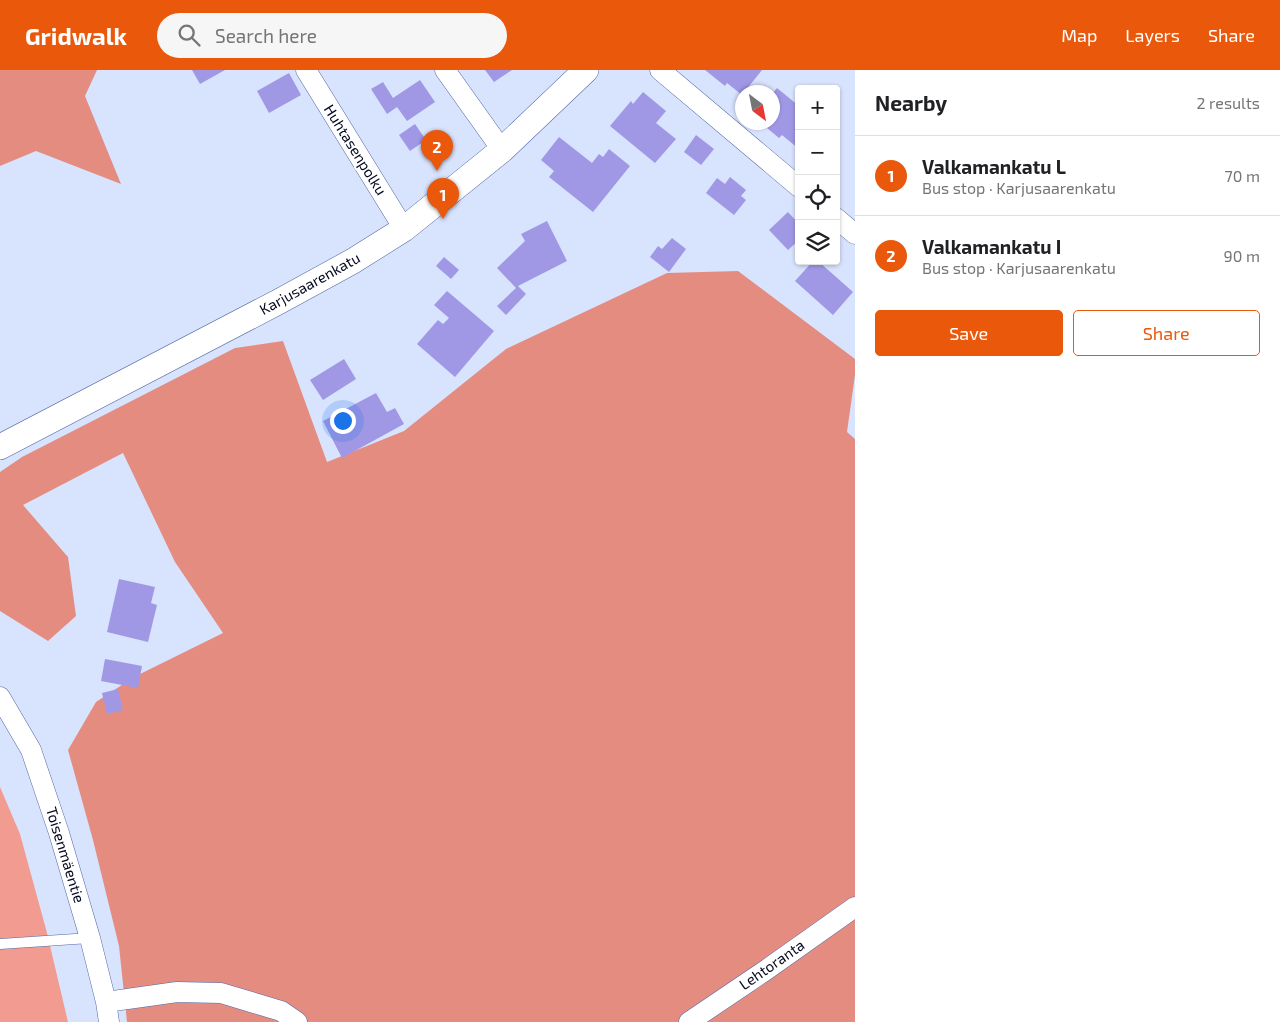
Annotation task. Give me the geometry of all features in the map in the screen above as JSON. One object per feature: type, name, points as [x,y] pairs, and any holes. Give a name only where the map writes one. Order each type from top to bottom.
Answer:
[{"type":"street","name":"Huhtasenpolku","points":[[306,70],[404,229]]},
{"type":"street","points":[[445,70],[502,150]]},
{"type":"street","name":"Karjusaarenkatu","points":[[0,447],[280,301],[353,261],[404,229],[502,150],[586,70]]},
{"type":"street","points":[[660,70],[795,184]]},
{"type":"street","points":[[838,220],[855,234]]},
{"type":"street","name":"Toisenmäentie","points":[[0,697],[31,750],[59,833],[90,938],[109,1022]]},
{"type":"street","name":"Lehtoranta","points":[[689,1022],[855,907]]},
{"type":"street","points":[[106,1002],[177,992],[221,993],[281,1011],[297,1022]]},
{"type":"lane","points":[[0,944],[90,938]]},
{"type":"shaded area","points":[[0,70],[97,70],[85,96],[121,184],[36,151],[0,166]]},
{"type":"shaded area","points":[[738,271],[855,359],[855,375],[847,432],[855,439],[855,1022],[127,1022],[119,946],[93,840],[68,750],[96,702],[134,677],[223,633],[175,562],[123,453],[23,505],[68,557],[76,616],[48,641],[0,611],[0,472],[22,457],[235,348],[283,341],[327,462],[404,431],[506,349],[667,273]]},
{"type":"shaded area","points":[[0,787],[20,834],[47,933],[68,1022],[0,1022]]},
{"type":"building","points":[[192,70],[225,70],[200,84]]},
{"type":"building","points":[[485,70],[512,70],[494,82]]},
{"type":"building","points":[[705,70],[762,70],[750,85],[735,85],[735,89],[727,83],[725,86]]},
{"type":"building","points":[[289,73],[301,95],[269,113],[257,91]]},
{"type":"building","points":[[420,80],[435,102],[407,121],[397,107],[387,114],[371,89],[383,82],[393,98]]},
{"type":"building","points":[[780,90],[795,103],[795,146],[782,135],[779,138],[769,130],[780,130]]},
{"type":"building","points":[[643,92],[666,111],[656,123],[676,139],[655,163],[610,126],[631,101],[633,104]]},
{"type":"building","points":[[415,124],[426,140],[410,151],[399,135]]},
{"type":"building","points":[[696,135],[714,149],[701,165],[684,152]]},
{"type":"building","points":[[559,137],[592,163],[599,154],[603,157],[609,149],[630,166],[593,212],[549,177],[554,171],[541,160]]},
{"type":"building","points":[[730,177],[746,190],[741,196],[746,200],[734,215],[706,193],[717,178],[725,184]]},
{"type":"building","points":[[788,212],[795,220],[795,244],[788,250],[769,230]]},
{"type":"building","points":[[547,221],[567,261],[518,286],[526,294],[506,315],[497,306],[516,288],[497,268],[525,241],[521,234]]},
{"type":"building","points":[[672,238],[686,249],[669,272],[650,257],[658,246],[662,249]]},
{"type":"building","points":[[444,257],[459,270],[451,279],[436,266]]},
{"type":"building","points":[[809,265],[823,265],[853,292],[833,315],[795,281]]},
{"type":"building","points":[[447,291],[494,331],[455,377],[417,344],[438,320],[443,324],[449,318],[434,305]]},
{"type":"building","points":[[344,359],[356,379],[323,400],[310,380]]},
{"type":"building","points":[[376,393],[387,412],[395,408],[404,424],[342,458],[323,421]]},
{"type":"building","points":[[119,579],[155,587],[151,603],[157,605],[148,642],[107,632]]},
{"type":"building","points":[[105,659],[142,666],[138,688],[101,681]]},
{"type":"building","points":[[118,689],[123,710],[107,714],[102,693]]},
{"type":"place","name":"Valkamankatu I","points":[[437,171]]},
{"type":"place","name":"Valkamankatu L","points":[[443,219]]}]
